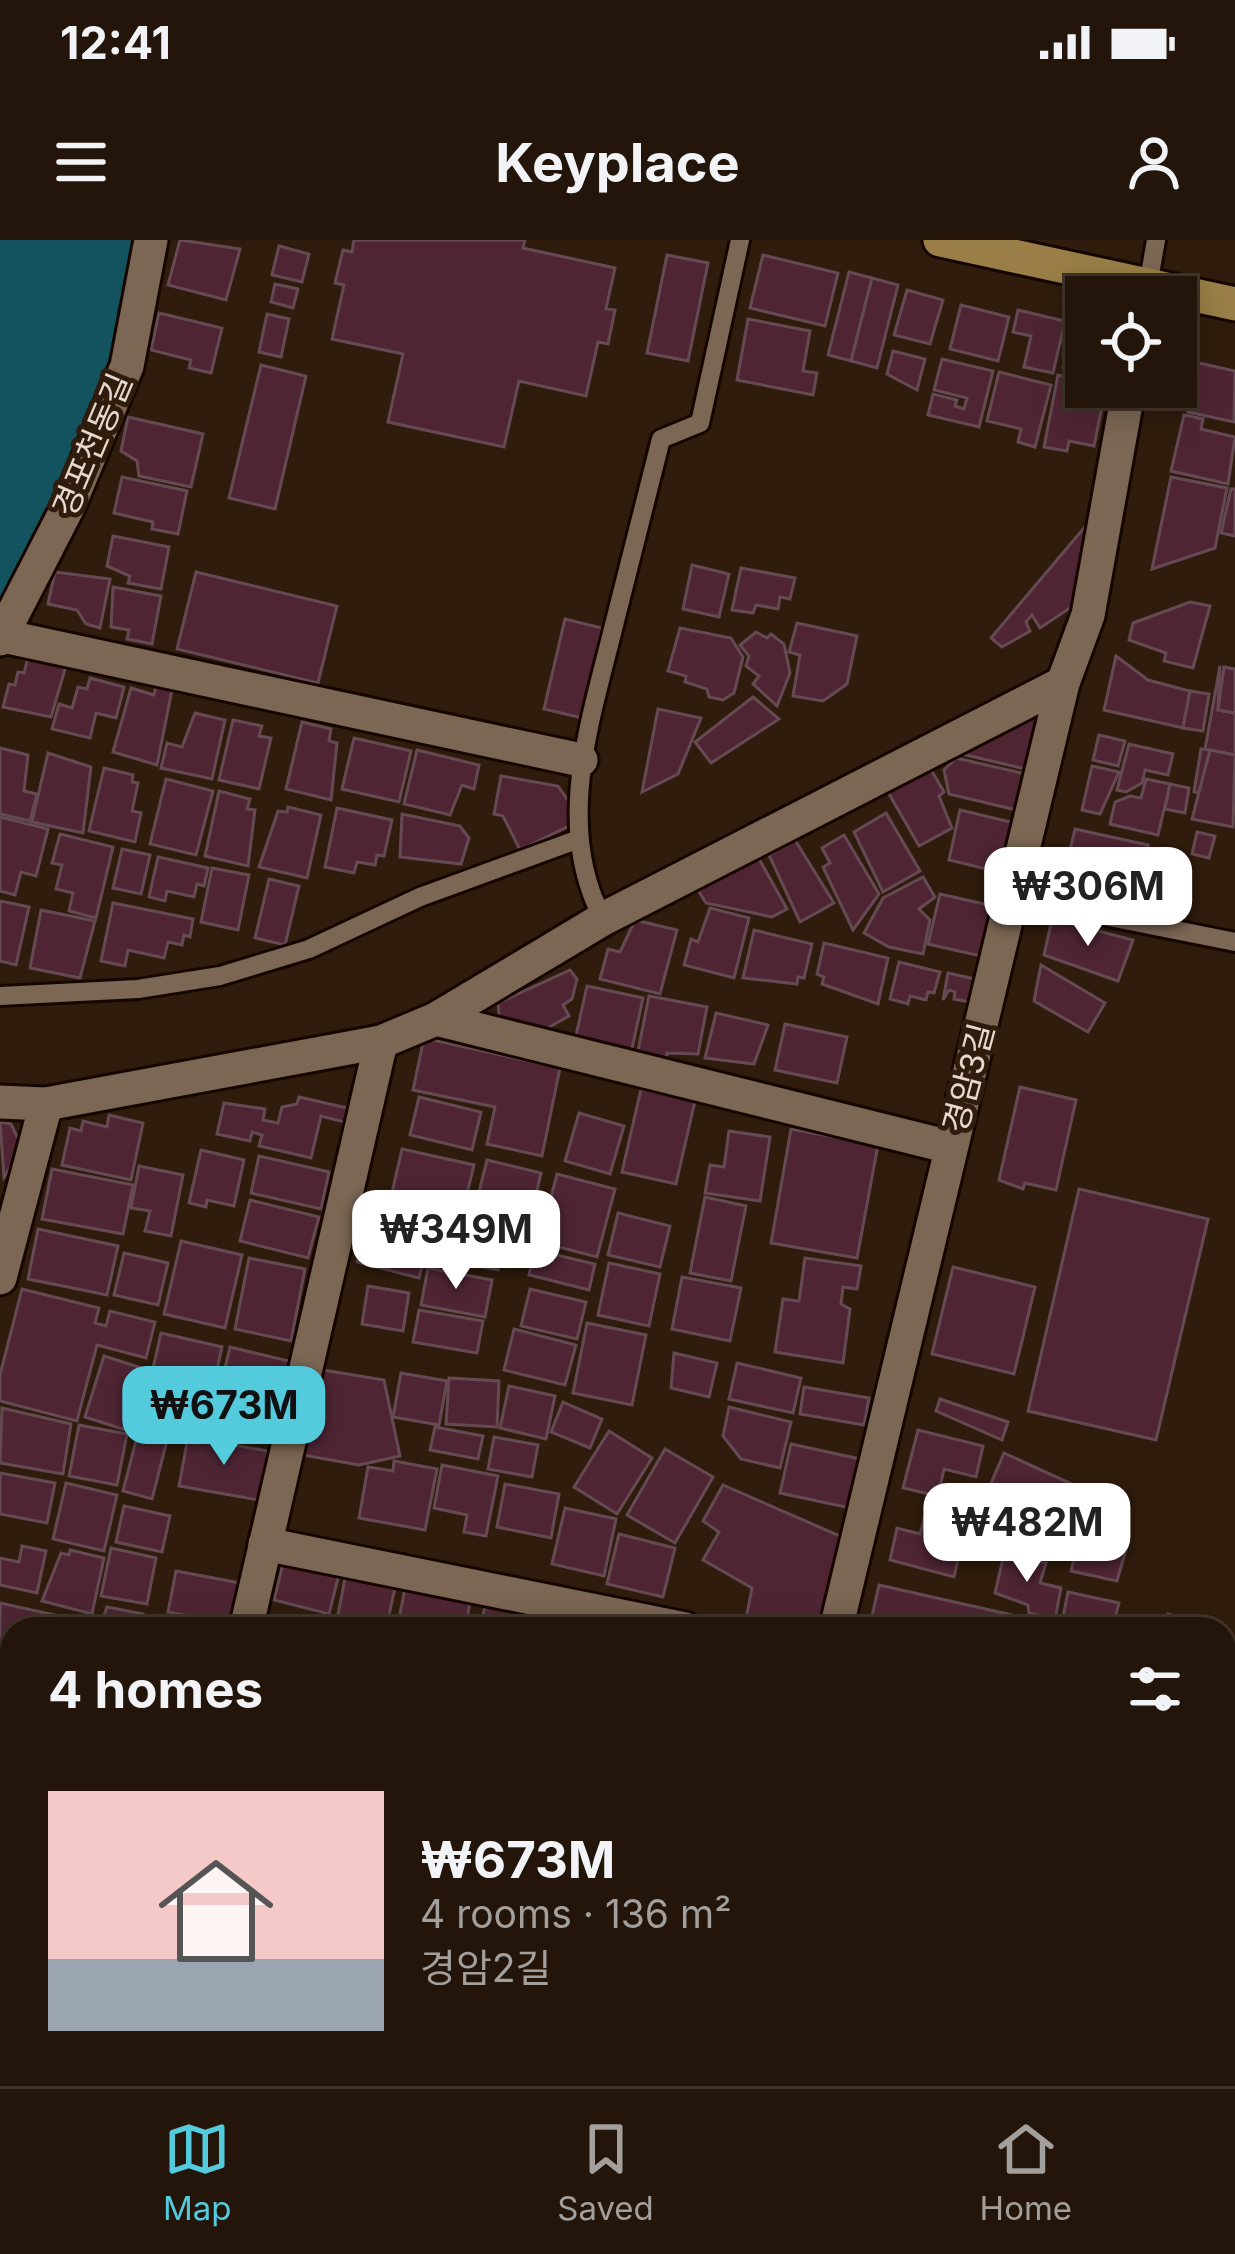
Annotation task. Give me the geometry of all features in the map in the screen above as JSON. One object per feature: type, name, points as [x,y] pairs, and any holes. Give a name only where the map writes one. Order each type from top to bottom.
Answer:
[{"type":"main road","points":[[940,240],[1086,276]]},
{"type":"main road","points":[[1197,298],[1235,304]]},
{"type":"street","name":"경포천동길","points":[[1,637],[69,505],[127,367],[151,240]]},
{"type":"street","name":"경암3길","points":[[839,1617],[950,1147],[1016,898],[1063,683],[1088,614],[1125,408]]},
{"type":"street","points":[[1,637],[581,760]]},
{"type":"street","points":[[0,1102],[46,1104],[381,1042],[436,1019],[603,919],[1063,683]]},
{"type":"street","points":[[436,1019],[950,1147]]},
{"type":"street","points":[[249,1617],[381,1042]]},
{"type":"street","points":[[0,1278],[46,1104]]},
{"type":"street","points":[[265,1544],[626,1617]]},
{"type":"lane","points":[[603,919],[585,875],[579,839],[581,760],[661,439],[700,423],[740,240]]},
{"type":"lane","points":[[1150,276],[1156,240]]},
{"type":"lane","points":[[0,996],[138,989],[220,976],[309,949],[420,897],[579,839]]},
{"type":"lane","points":[[1016,898],[1235,943]]},
{"type":"water","points":[[0,240],[135,240],[120,356],[0,616]]},
{"type":"building","points":[[180,240],[240,249],[226,300],[168,285]]},
{"type":"building","points":[[354,240],[525,240],[523,248],[615,268],[606,309],[615,310],[608,344],[598,342],[586,396],[519,381],[504,447],[388,422],[403,354],[332,339],[344,285],[335,283],[343,250],[352,252]]},
{"type":"building","points":[[279,246],[309,254],[302,282],[272,275]]},
{"type":"building","points":[[667,255],[708,263],[688,361],[647,353]]},
{"type":"building","points":[[763,255],[838,273],[825,326],[750,308]]},
{"type":"building","points":[[849,272],[872,278],[851,361],[828,355]]},
{"type":"building","points":[[872,278],[898,285],[877,368],[851,361]]},
{"type":"building","points":[[275,284],[298,289],[293,308],[271,302]]},
{"type":"building","points":[[907,290],[943,300],[930,344],[894,335]]},
{"type":"building","points":[[961,305],[1009,317],[998,361],[950,349]]},
{"type":"building","points":[[1018,310],[1065,321],[1053,373],[1024,367],[1031,336],[1013,332]]},
{"type":"building","points":[[159,313],[222,328],[211,373],[189,368],[191,360],[151,350]]},
{"type":"building","points":[[267,314],[289,319],[281,357],[259,352]]},
{"type":"building","points":[[748,319],[810,331],[803,371],[817,373],[813,395],[737,380]]},
{"type":"building","points":[[893,351],[925,359],[917,390],[887,374]]},
{"type":"building","points":[[942,359],[993,371],[979,427],[928,415],[933,394],[957,400],[955,406],[964,409],[967,398],[934,390]]},
{"type":"building","points":[[1199,363],[1235,371],[1234,422],[1188,412],[1197,408]]},
{"type":"building","points":[[261,365],[306,376],[275,509],[229,498]]},
{"type":"building","points":[[999,372],[1051,385],[1035,447],[1018,442],[1021,429],[987,421]]},
{"type":"building","points":[[1058,375],[1065,376],[1065,408],[1102,408],[1094,446],[1069,441],[1067,451],[1044,447]]},
{"type":"building","points":[[1184,415],[1203,419],[1201,429],[1235,437],[1228,484],[1171,471]]},
{"type":"building","points":[[128,417],[203,434],[191,487],[139,476],[137,461],[121,451]]},
{"type":"building","points":[[122,477],[187,491],[178,534],[152,529],[153,522],[114,513]]},
{"type":"building","points":[[1171,477],[1227,488],[1215,548],[1152,569]]},
{"type":"building","points":[[1231,489],[1235,489],[1235,536],[1221,533]]},
{"type":"building","points":[[1089,522],[1085,598],[1040,628],[1032,615],[1026,622],[1030,631],[1002,647],[991,638]]},
{"type":"building","points":[[113,536],[169,547],[161,589],[128,583],[130,576],[107,566]]},
{"type":"building","points":[[692,565],[729,574],[719,617],[683,609]]},
{"type":"building","points":[[741,568],[795,578],[790,599],[780,597],[778,609],[756,605],[753,613],[732,610]]},
{"type":"building","points":[[55,572],[110,579],[100,628],[86,624],[77,610],[48,604]]},
{"type":"building","points":[[196,572],[337,606],[318,683],[177,649]]},
{"type":"building","points":[[113,587],[161,596],[152,644],[127,639],[129,630],[111,627]]},
{"type":"building","points":[[1190,602],[1210,606],[1193,668],[1164,661],[1166,653],[1129,640],[1133,623]]},
{"type":"building","points":[[565,619],[602,628],[582,718],[544,709]]},
{"type":"building","points":[[797,623],[857,636],[847,684],[823,701],[793,696],[800,655],[789,652]]},
{"type":"building","points":[[680,628],[731,638],[743,657],[734,693],[723,700],[709,697],[707,689],[668,671]]},
{"type":"building","points":[[756,632],[767,638],[771,634],[784,644],[790,673],[777,706],[753,684],[759,676],[746,666],[749,656],[740,645]]},
{"type":"building","points":[[1116,656],[1148,680],[1190,691],[1183,728],[1104,710]]},
{"type":"building","points":[[28,657],[68,659],[51,717],[3,707],[9,684],[15,685],[18,672],[24,673]]},
{"type":"building","points":[[1220,666],[1218,710],[1235,713],[1235,755],[1205,749]]},
{"type":"building","points":[[1224,667],[1235,669],[1235,713],[1218,710]]},
{"type":"building","points":[[90,678],[124,687],[116,718],[96,713],[90,738],[52,729],[59,704],[72,708],[78,687],[87,689]]},
{"type":"building","points":[[156,686],[172,690],[157,765],[113,752],[131,688],[154,695]]},
{"type":"building","points":[[1190,691],[1209,694],[1203,731],[1183,728]]},
{"type":"building","points":[[753,697],[779,719],[711,763],[695,742]]},
{"type":"building","points":[[658,709],[701,718],[678,774],[642,792]]},
{"type":"building","points":[[195,713],[225,720],[212,779],[161,768],[167,743],[182,747]]},
{"type":"building","points":[[1028,713],[1049,727],[1038,772],[962,754]]},
{"type":"building","points":[[233,720],[262,726],[259,736],[271,738],[259,789],[219,780]]},
{"type":"building","points":[[302,722],[331,729],[329,741],[337,743],[331,800],[286,789]]},
{"type":"building","points":[[1099,735],[1125,741],[1118,766],[1093,760]]},
{"type":"building","points":[[354,738],[411,751],[399,802],[342,789]]},
{"type":"building","points":[[1129,744],[1173,754],[1168,775],[1145,770],[1142,783],[1126,792],[1117,790]]},
{"type":"building","points":[[0,748],[28,755],[24,791],[37,794],[30,821],[0,814]]},
{"type":"building","points":[[1201,749],[1210,750],[1202,794],[1194,792]]},
{"type":"building","points":[[417,750],[479,765],[474,789],[462,785],[450,815],[404,804]]},
{"type":"building","points":[[1210,750],[1235,755],[1233,827],[1192,819]]},
{"type":"building","points":[[48,753],[91,767],[83,833],[32,822]]},
{"type":"building","points":[[956,758],[1034,776],[1025,812],[949,794],[944,770]]},
{"type":"building","points":[[1092,766],[1119,772],[1100,814],[1082,810]]},
{"type":"building","points":[[104,768],[133,775],[132,782],[138,783],[132,811],[141,813],[135,842],[89,831]]},
{"type":"building","points":[[930,768],[944,792],[939,796],[952,828],[919,846],[888,792]]},
{"type":"building","points":[[501,776],[558,786],[576,812],[573,824],[520,850],[503,816],[494,814]]},
{"type":"building","points":[[166,779],[213,791],[196,855],[150,844]]},
{"type":"building","points":[[1146,779],[1170,784],[1158,835],[1110,824],[1115,802],[1130,796],[1141,798]]},
{"type":"building","points":[[1170,784],[1189,788],[1185,813],[1165,809]]},
{"type":"building","points":[[219,791],[250,799],[247,809],[255,810],[248,866],[205,856]]},
{"type":"building","points":[[288,807],[321,815],[307,878],[259,867],[278,811],[287,812]]},
{"type":"building","points":[[337,808],[392,820],[384,856],[377,855],[375,865],[357,862],[354,873],[325,867]]},
{"type":"building","points":[[960,810],[1023,825],[1011,875],[949,860]]},
{"type":"building","points":[[886,813],[920,871],[883,892],[854,832]]},
{"type":"building","points":[[402,814],[460,826],[469,838],[461,864],[400,857]]},
{"type":"building","points":[[0,817],[48,829],[36,876],[21,872],[15,895],[0,891]]},
{"type":"building","points":[[1075,829],[1148,845],[1140,884],[1066,868]]},
{"type":"building","points":[[1197,832],[1215,836],[1209,858],[1192,854]]},
{"type":"building","points":[[60,834],[113,847],[96,918],[69,911],[73,893],[56,889],[62,865],[52,863]]},
{"type":"building","points":[[844,835],[879,894],[853,930],[823,867],[830,863],[822,848]]},
{"type":"building","points":[[795,840],[834,903],[800,922],[769,855]]},
{"type":"building","points":[[122,849],[150,855],[141,894],[113,888]]},
{"type":"building","points":[[158,857],[208,868],[204,886],[197,884],[194,897],[167,891],[165,901],[149,897]]},
{"type":"building","points":[[758,857],[787,909],[772,917],[706,903],[698,890]]},
{"type":"building","points":[[212,868],[249,875],[238,930],[201,922]]},
{"type":"building","points":[[923,877],[935,897],[919,909],[930,920],[923,954],[889,947],[864,933],[883,898]]},
{"type":"building","points":[[269,879],[299,886],[285,945],[255,938]]},
{"type":"building","points":[[940,894],[997,907],[985,957],[928,944]]},
{"type":"building","points":[[0,901],[29,907],[16,965],[0,961]]},
{"type":"building","points":[[113,903],[193,919],[190,937],[184,935],[182,945],[168,942],[164,958],[128,950],[125,966],[101,961]]},
{"type":"building","points":[[710,908],[749,918],[734,978],[684,965],[691,939],[698,942]]},
{"type":"building","points":[[41,910],[95,921],[80,978],[30,968]]},
{"type":"building","points":[[1052,919],[1133,940],[1118,981],[1044,955]]},
{"type":"building","points":[[635,920],[677,930],[660,994],[600,979],[608,949],[620,952]]},
{"type":"building","points":[[754,930],[812,944],[804,978],[798,977],[797,984],[743,978]]},
{"type":"building","points":[[824,943],[888,958],[878,1004],[822,984],[824,977],[817,974]]},
{"type":"building","points":[[899,962],[940,972],[934,993],[928,992],[926,1000],[910,996],[908,1004],[890,999]]},
{"type":"building","points":[[1041,965],[1105,1003],[1088,1032],[1034,1001]]},
{"type":"building","points":[[570,970],[577,979],[572,999],[563,1005],[569,1016],[539,1033],[500,1025],[498,1003]]},
{"type":"building","points":[[948,973],[979,980],[975,1003],[954,999],[955,992],[949,990],[943,1000]]},
{"type":"building","points":[[587,986],[643,998],[631,1053],[575,1040]]},
{"type":"building","points":[[649,996],[707,1007],[698,1054],[667,1053],[666,1061],[637,1056]]},
{"type":"building","points":[[716,1013],[768,1025],[754,1064],[705,1058]]},
{"type":"building","points":[[785,1024],[847,1037],[837,1083],[775,1070]]},
{"type":"building","points":[[424,1038],[560,1068],[542,1156],[487,1144],[495,1107],[413,1090]]},
{"type":"building","points":[[1020,1087],[1076,1100],[1056,1190],[1025,1183],[1023,1189],[999,1180]]},
{"type":"building","points":[[641,1089],[695,1101],[676,1184],[622,1172]]},
{"type":"building","points":[[299,1097],[352,1109],[348,1123],[321,1116],[311,1158],[259,1146],[262,1135],[252,1132],[250,1141],[217,1134],[224,1103],[265,1109],[263,1120],[278,1123],[282,1107],[297,1104]]},
{"type":"building","points":[[419,1097],[481,1112],[472,1150],[410,1135]]},
{"type":"building","points":[[579,1113],[624,1126],[610,1174],[565,1161]]},
{"type":"building","points":[[109,1115],[143,1123],[131,1180],[62,1165],[70,1128],[81,1131],[83,1121],[107,1127]]},
{"type":"building","points":[[0,1122],[11,1124],[23,1149],[4,1177]]},
{"type":"building","points":[[791,1129],[878,1145],[857,1258],[771,1243]]},
{"type":"building","points":[[729,1131],[770,1137],[760,1201],[705,1193],[710,1165],[724,1167]]},
{"type":"building","points":[[402,1149],[474,1165],[462,1214],[391,1197]]},
{"type":"building","points":[[201,1150],[244,1160],[234,1206],[207,1200],[206,1207],[189,1203]]},
{"type":"building","points":[[259,1156],[329,1172],[321,1209],[251,1193]]},
{"type":"building","points":[[487,1160],[541,1173],[527,1234],[472,1220]]},
{"type":"building","points":[[139,1166],[183,1175],[171,1236],[145,1231],[150,1211],[131,1208]]},
{"type":"building","points":[[52,1169],[133,1185],[123,1234],[42,1219]]},
{"type":"building","points":[[557,1174],[615,1189],[597,1257],[539,1242]]},
{"type":"building","points":[[1079,1189],[1208,1219],[1156,1440],[1028,1411]]},
{"type":"building","points":[[705,1197],[746,1206],[731,1281],[690,1273]]},
{"type":"building","points":[[250,1200],[319,1217],[308,1258],[240,1241]]},
{"type":"building","points":[[372,1200],[435,1217],[419,1278],[357,1262]]},
{"type":"building","points":[[618,1213],[670,1226],[660,1267],[608,1255]]},
{"type":"building","points":[[437,1224],[505,1237],[498,1270],[431,1256]]},
{"type":"building","points":[[38,1229],[118,1246],[107,1295],[28,1279]]},
{"type":"building","points":[[181,1241],[242,1255],[225,1328],[164,1314]]},
{"type":"building","points":[[535,1250],[595,1264],[589,1290],[529,1275]]},
{"type":"building","points":[[124,1253],[168,1263],[158,1305],[114,1295]]},
{"type":"building","points":[[249,1258],[305,1269],[291,1341],[235,1329]]},
{"type":"building","points":[[805,1258],[861,1266],[857,1289],[843,1287],[841,1304],[850,1309],[843,1363],[775,1352],[783,1299],[799,1301]]},
{"type":"building","points":[[609,1263],[660,1274],[649,1326],[598,1315]]},
{"type":"building","points":[[953,1267],[1035,1287],[1014,1374],[932,1354]]},
{"type":"building","points":[[428,1268],[492,1280],[485,1317],[421,1305]]},
{"type":"building","points":[[682,1277],[741,1288],[730,1341],[672,1329]]},
{"type":"building","points":[[368,1286],[409,1293],[403,1331],[362,1324]]},
{"type":"building","points":[[22,1289],[99,1308],[95,1323],[106,1326],[110,1311],[155,1322],[146,1358],[97,1345],[77,1421],[0,1401],[0,1375]]},
{"type":"building","points":[[530,1289],[586,1302],[577,1339],[521,1326]]},
{"type":"building","points":[[419,1310],[483,1321],[477,1353],[413,1342]]},
{"type":"building","points":[[587,1323],[646,1335],[632,1405],[573,1393]]},
{"type":"building","points":[[514,1329],[576,1345],[565,1385],[504,1370]]},
{"type":"building","points":[[161,1333],[222,1347],[210,1400],[149,1386]]},
{"type":"building","points":[[230,1347],[289,1361],[276,1412],[218,1398]]},
{"type":"building","points":[[674,1353],[717,1363],[709,1397],[671,1388]]},
{"type":"building","points":[[104,1356],[148,1370],[129,1431],[85,1417]]},
{"type":"building","points":[[737,1363],[801,1378],[793,1413],[729,1399]]},
{"type":"building","points":[[317,1369],[384,1380],[400,1456],[359,1465],[303,1455]]},
{"type":"building","points":[[401,1373],[447,1381],[439,1425],[393,1417]]},
{"type":"building","points":[[449,1378],[499,1381],[497,1427],[446,1424]]},
{"type":"building","points":[[509,1386],[555,1396],[546,1439],[500,1428]]},
{"type":"building","points":[[804,1387],[869,1398],[864,1425],[800,1414]]},
{"type":"building","points":[[940,1399],[1008,1422],[1002,1440],[936,1411]]},
{"type":"building","points":[[563,1402],[602,1419],[590,1448],[551,1432]]},
{"type":"building","points":[[729,1407],[791,1422],[780,1468],[741,1459],[723,1436]]},
{"type":"building","points":[[2,1408],[71,1424],[63,1474],[0,1463]]},
{"type":"building","points":[[141,1421],[170,1429],[152,1499],[123,1491]]},
{"type":"building","points":[[79,1425],[127,1434],[117,1485],[69,1476]]},
{"type":"building","points":[[435,1427],[483,1436],[478,1459],[430,1450]]},
{"type":"building","points":[[918,1430],[983,1446],[976,1477],[944,1469],[938,1496],[903,1488]]},
{"type":"building","points":[[609,1431],[652,1458],[617,1514],[574,1487]]},
{"type":"building","points":[[188,1437],[268,1451],[259,1500],[179,1486]]},
{"type":"building","points":[[494,1437],[538,1445],[532,1477],[488,1469]]},
{"type":"building","points":[[791,1444],[860,1459],[850,1508],[780,1493]]},
{"type":"building","points":[[665,1449],[713,1477],[675,1543],[627,1515]]},
{"type":"building","points":[[1004,1453],[1076,1486],[1060,1523],[986,1495]]},
{"type":"building","points":[[394,1461],[437,1469],[425,1530],[359,1518],[368,1467],[393,1471]]},
{"type":"building","points":[[442,1465],[498,1476],[486,1536],[464,1532],[467,1515],[434,1508]]},
{"type":"building","points":[[0,1473],[55,1483],[47,1523],[0,1514]]},
{"type":"building","points":[[66,1483],[117,1495],[104,1551],[53,1539]]},
{"type":"building","points":[[505,1484],[559,1494],[551,1538],[497,1527]]},
{"type":"building","points":[[723,1485],[842,1537],[825,1617],[746,1617],[752,1588],[703,1560],[719,1532],[703,1521]]},
{"type":"building","points":[[124,1506],[170,1516],[162,1552],[116,1542]]},
{"type":"building","points":[[565,1508],[616,1519],[604,1576],[552,1564]]},
{"type":"building","points":[[926,1512],[967,1522],[954,1577],[890,1560],[897,1528],[920,1534]]},
{"type":"building","points":[[1081,1529],[1128,1543],[1117,1581],[1071,1571]]},
{"type":"building","points":[[619,1534],[675,1548],[663,1597],[607,1584]]},
{"type":"building","points":[[22,1546],[46,1551],[37,1593],[0,1585],[0,1558],[19,1562]]},
{"type":"building","points":[[111,1548],[156,1558],[147,1604],[101,1596]]},
{"type":"building","points":[[70,1550],[104,1558],[92,1614],[42,1601],[61,1553],[69,1555]]},
{"type":"building","points":[[1005,1550],[1046,1563],[1040,1583],[1061,1588],[1055,1617],[1029,1613],[1028,1605],[995,1593]]},
{"type":"building","points":[[285,1555],[340,1570],[329,1614],[274,1600]]},
{"type":"building","points":[[348,1564],[398,1574],[389,1617],[337,1617]]},
{"type":"building","points":[[176,1571],[240,1583],[234,1617],[168,1612]]},
{"type":"building","points":[[407,1578],[472,1592],[467,1617],[399,1617]]},
{"type":"building","points":[[879,1585],[1012,1615],[1012,1617],[872,1617]]},
{"type":"building","points":[[1068,1592],[1119,1603],[1115,1617],[1063,1617]]},
{"type":"building","points":[[487,1597],[561,1617],[483,1617]]},
{"type":"building","points":[[0,1603],[63,1617],[0,1617]]},
{"type":"building","points":[[107,1607],[143,1614],[142,1617],[103,1617]]}]
